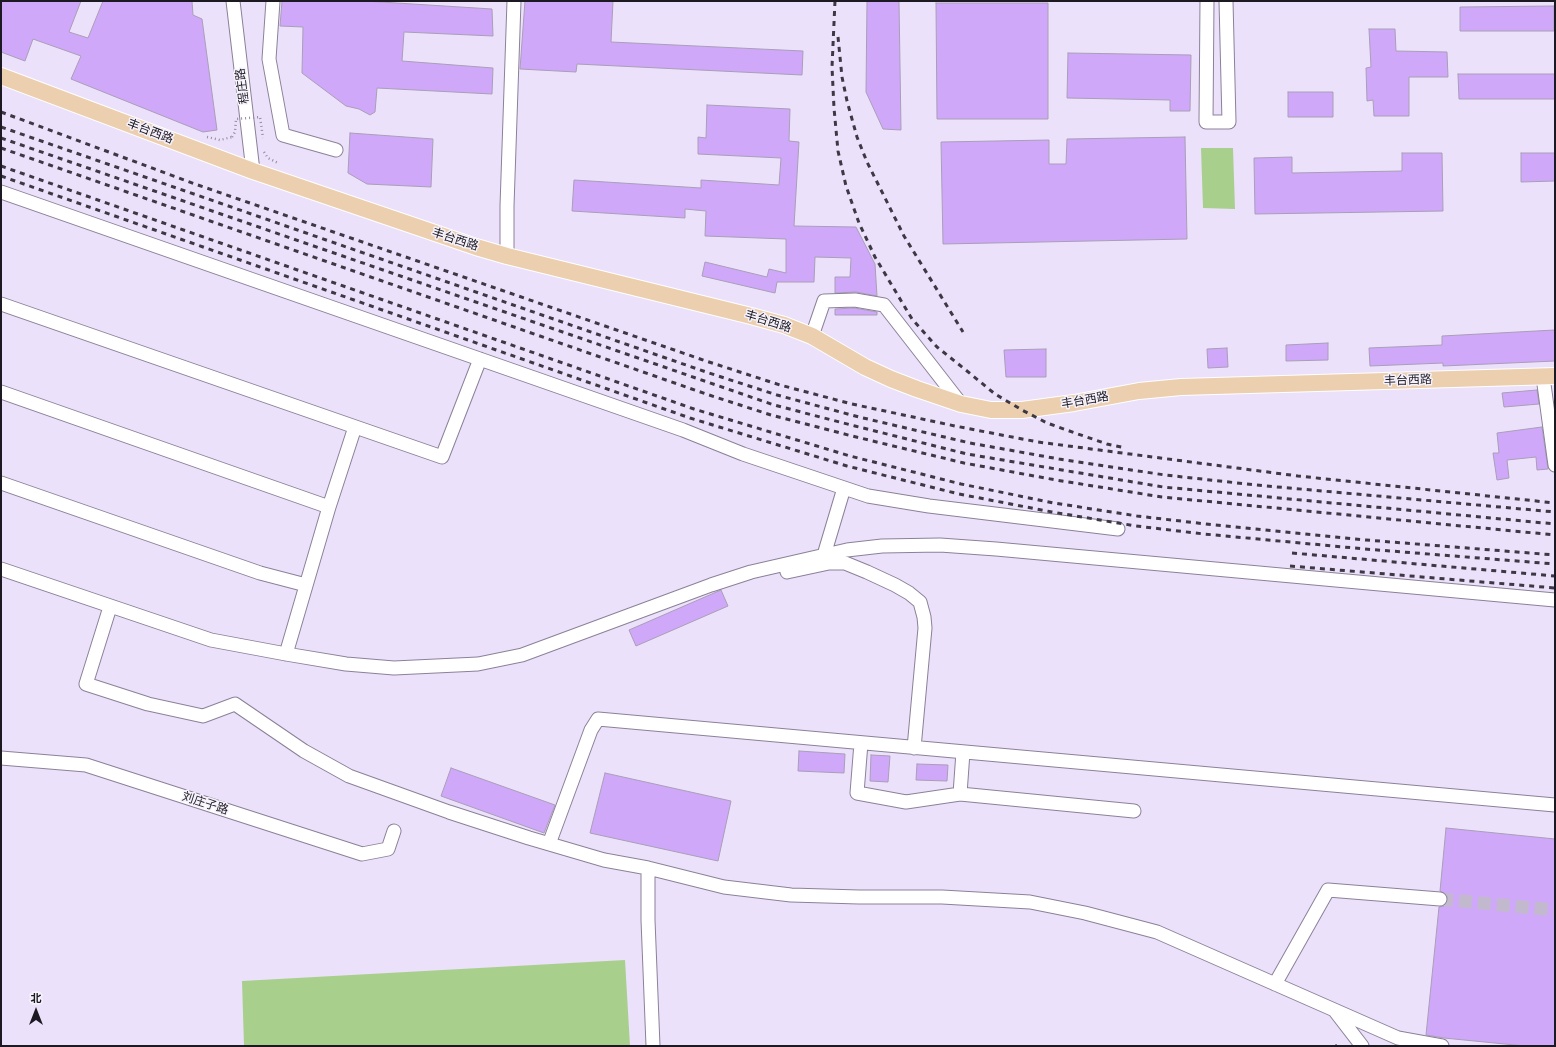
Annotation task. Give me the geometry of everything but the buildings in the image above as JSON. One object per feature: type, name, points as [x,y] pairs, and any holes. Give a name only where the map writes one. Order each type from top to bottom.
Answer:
[{"type":"main road","name":"丰台西路","points":[[1,76],[253,171],[476,247],[751,316],[784,326],[812,336],[865,367],[917,390],[961,404],[991,410],[1022,410],[1074,403],[1139,391],[1181,387],[1549,377]]},
{"type":"street","name":"程庄路","points":[[233,1],[253,171]]},
{"type":"street","points":[[273,1],[269,60],[283,135],[336,150]]},
{"type":"street","points":[[507,256],[507,206],[514,1]]},
{"type":"street","points":[[1207,1],[1206,122],[1229,122],[1226,1]]},
{"type":"street","points":[[1,192],[683,430],[743,454],[868,496],[929,506],[1118,530]]},
{"type":"street","points":[[812,336],[824,302],[855,300],[884,305],[961,404]]},
{"type":"street","points":[[1,304],[442,458],[480,359]]},
{"type":"street","points":[[1549,377],[1555,465]]},
{"type":"street","points":[[1,392],[329,507]]},
{"type":"street","points":[[286,654],[329,507],[355,427]]},
{"type":"street","points":[[1,483],[260,573],[306,585]]},
{"type":"street","points":[[824,555],[844,488]]},
{"type":"street","points":[[1,569],[211,640],[346,664],[394,668],[478,664],[522,655],[711,585],[751,572],[847,550],[882,546],[940,545],[996,549],[1555,600]]},
{"type":"street","points":[[751,572],[757,574],[782,573],[829,563],[845,564],[868,572],[894,585],[909,593],[920,602],[925,628],[914,748]]},
{"type":"street","points":[[110,607],[86,684],[148,704],[203,716],[235,704],[304,751],[349,776],[450,812],[604,860],[648,868],[724,887],[791,894],[859,897],[942,897],[1030,902],[1085,913],[1157,932],[1398,1038],[1442,1046]]},
{"type":"street","points":[[549,844],[591,730],[598,719],[1555,805]]},
{"type":"street","points":[[861,743],[857,793],[906,802],[960,794],[1134,811]]},
{"type":"street","points":[[960,794],[963,752]]},
{"type":"street","name":"刘庄子路","points":[[1,758],[86,765],[362,854],[388,849],[394,831]]},
{"type":"street","points":[[648,868],[648,940],[653,1046]]},
{"type":"street","points":[[1274,984],[1328,890],[1440,899]]},
{"type":"street","points":[[1334,1010],[1362,1046]]},
{"type":"path","points":[[232,137],[235,132],[236,119],[260,117],[263,138]]},
{"type":"green space","points":[[1201,148],[1233,148],[1235,209],[1203,208]]},
{"type":"green space","points":[[625,960],[630,1046],[244,1046],[242,981]]},
{"type":"tunnel","points":[[1440,899],[1555,910]]},
{"type":"railway","points":[[835,1],[832,67],[834,108],[838,151],[846,186],[859,223],[875,257],[912,319],[937,347],[995,394],[1047,423],[1107,444],[1126,448]]},
{"type":"railway","points":[[838,37],[842,77],[847,101],[857,137],[867,162],[904,236],[963,332]]},
{"type":"railway","points":[[1,112],[195,184],[706,361],[780,385],[852,404],[1038,442],[1298,476],[1555,503]]},
{"type":"railway","points":[[1,127],[709,373],[777,395],[859,417],[970,443],[1059,459],[1165,475],[1256,485],[1555,512]]},
{"type":"railway","points":[[1,138],[774,405],[967,454],[1163,487],[1555,524]]},
{"type":"railway","points":[[1,148],[709,395],[771,415],[852,436],[964,463],[1162,497],[1555,535]]},
{"type":"railway","points":[[1,166],[694,409],[850,456],[961,484],[1054,503],[1137,516],[1366,540],[1555,555]]},
{"type":"railway","points":[[1,176],[690,418],[847,466],[959,494],[1136,526],[1204,534],[1365,549],[1555,564]]},
{"type":"railway","points":[[1292,553],[1555,576]]},
{"type":"railway","points":[[1290,566],[1555,588]]}]
